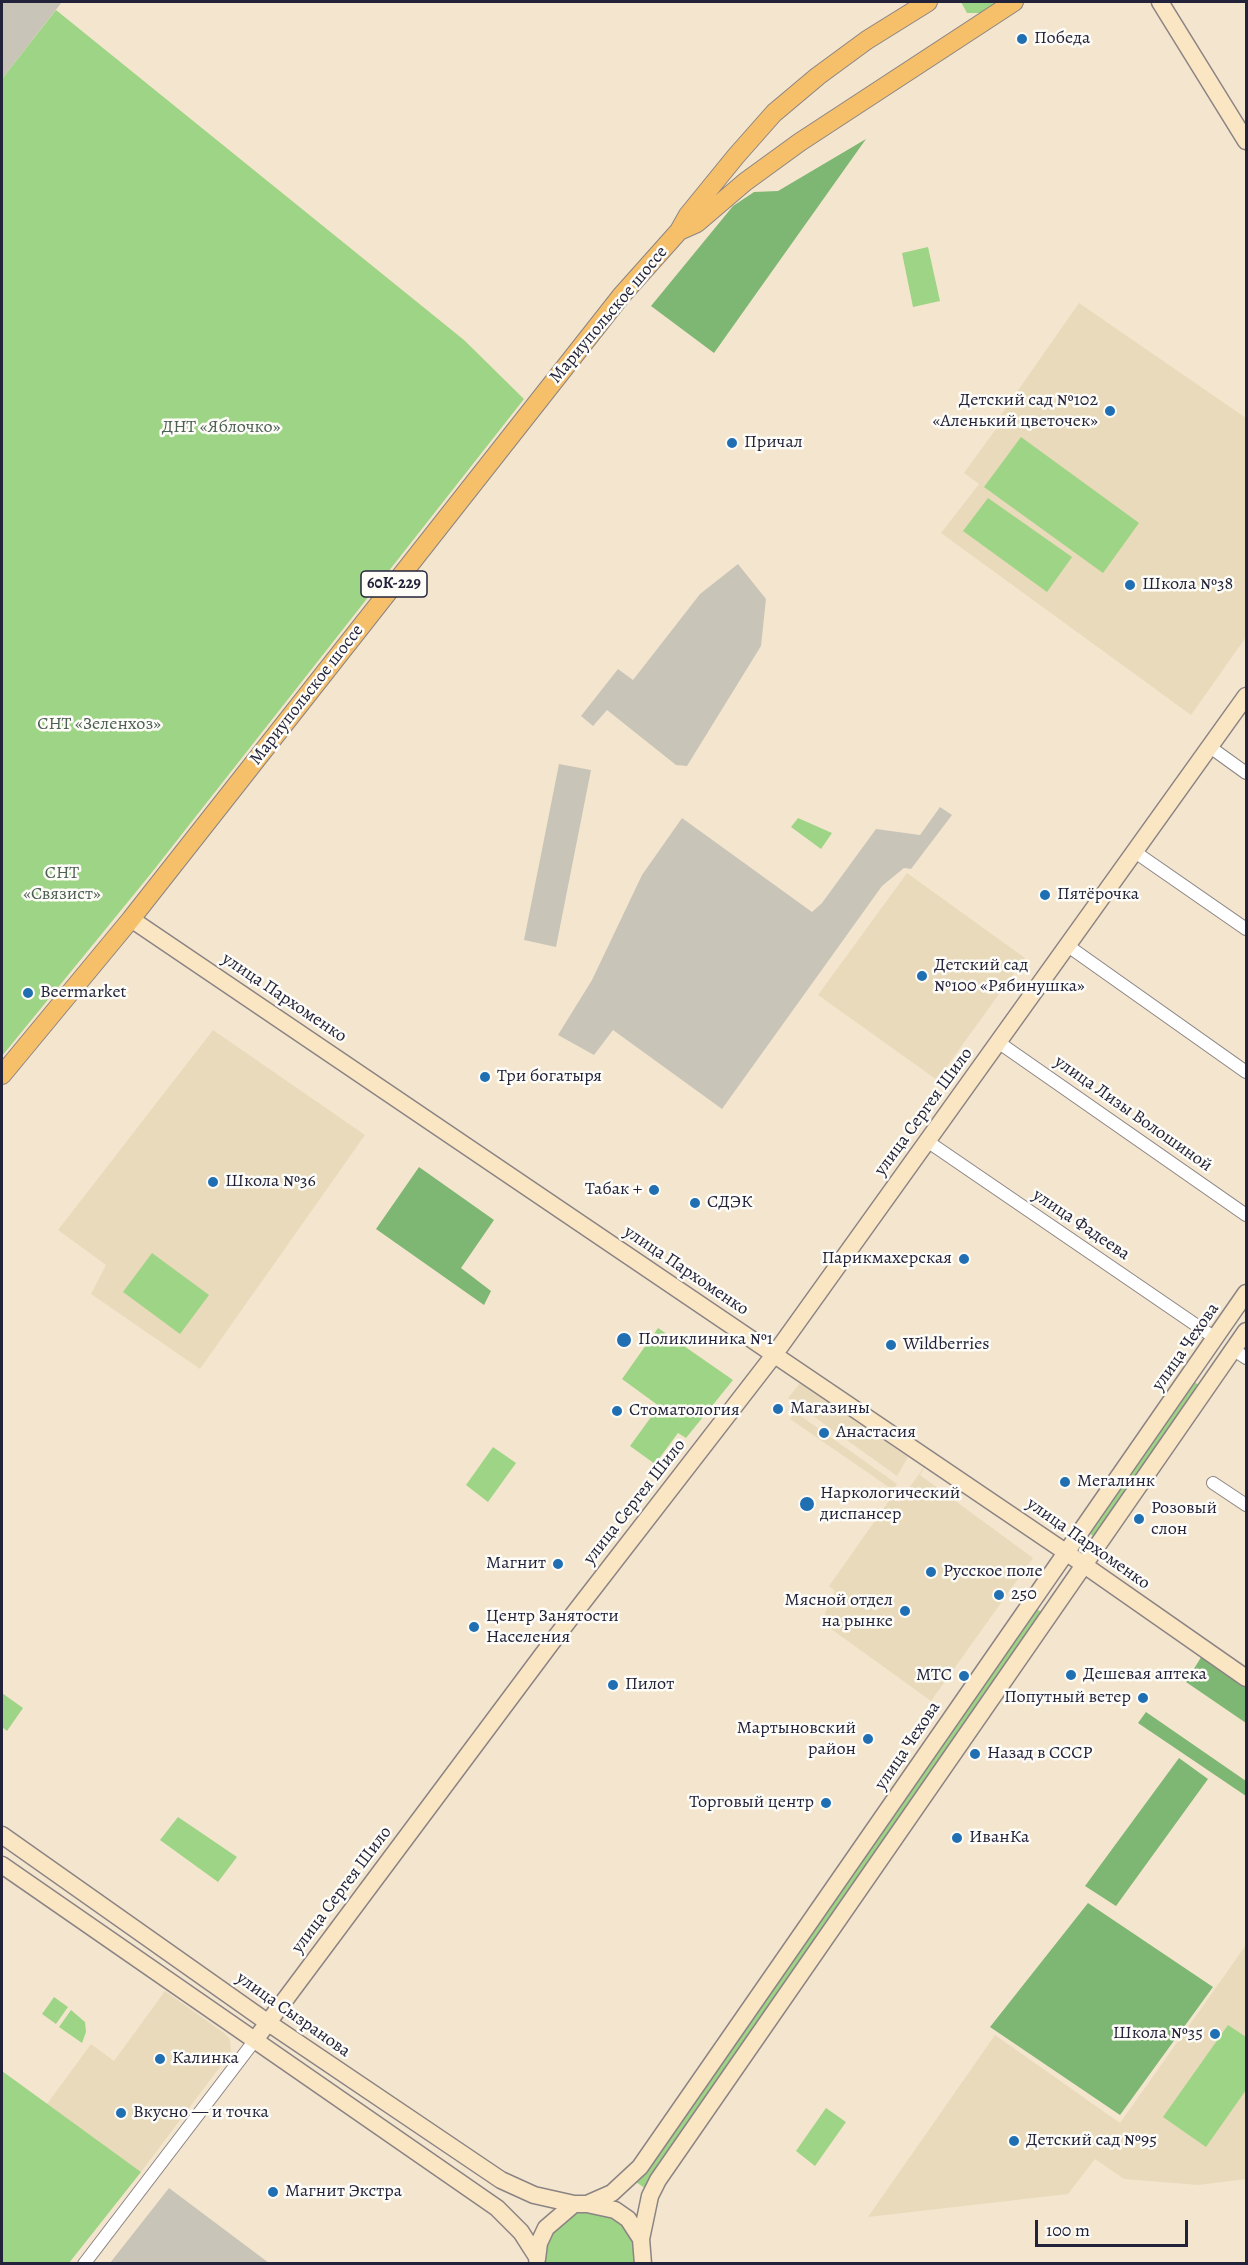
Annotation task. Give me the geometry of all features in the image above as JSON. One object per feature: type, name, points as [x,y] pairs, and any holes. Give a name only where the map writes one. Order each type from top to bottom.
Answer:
[{"type":"main road","name":"Мариупольское шоссе","points":[[2,1075],[131,919],[621,296],[679,231],[688,214],[774,113],[860,46],[928,2]]},
{"type":"main road","name":"Мариупольское шоссе","points":[[679,231],[697,223],[745,182],[800,141],[1014,2]]},
{"type":"main road","points":[[1155,2],[1176,28]]},
{"type":"main road","points":[[1160,2],[1246,141]]},
{"type":"main road","name":"улица Сергея Шило","points":[[255,2040],[552,1642],[774,1355],[1246,696]]},
{"type":"main road","name":"улица Пархоменко","points":[[131,919],[1067,1553],[1246,1678]]},
{"type":"main road","name":"улица Чехова","points":[[537,2260],[539,2243],[546,2228],[580,2204],[612,2193],[640,2167],[1246,1293]]},
{"type":"main road","points":[[644,2262],[641,2239],[647,2205],[658,2180],[1084,1565],[1240,1354],[1246,1331]]},
{"type":"main road","points":[[1215,1338],[1240,1354]]},
{"type":"main road","name":"улица Сызранова","points":[[2,1835],[267,2022],[501,2180],[534,2195],[615,2210],[628,2219],[641,2239]]},
{"type":"main road","points":[[26,1852],[7,1869],[497,2208],[521,2232],[537,2260]]},
{"type":"street","points":[[1210,747],[1246,773]]},
{"type":"street","points":[[1135,852],[1246,929]]},
{"type":"street","points":[[1068,946],[1246,1072]]},
{"type":"street","name":"улица Лизы Волошиной","points":[[998,1042],[1246,1215]]},
{"type":"street","name":"улица Фадеева","points":[[927,1141],[1215,1338]]},
{"type":"street","points":[[1214,1483],[1246,1505]]},
{"type":"street","name":"улица Сергея Шило","points":[[84,2264],[255,2040]]},
{"type":"shaded area","points":[[2,2],[62,2],[2,79]]},
{"type":"shaded area","name":"Школа №38","points":[[1079,303],[1246,418],[1246,637],[1191,715],[941,533],[979,484],[964,473],[1001,422],[998,419]]},
{"type":"shaded area","points":[[738,564],[766,599],[761,646],[687,766],[676,765],[607,710],[593,726],[581,716],[618,669],[633,680],[700,594]]},
{"type":"shaded area","points":[[559,764],[591,770],[556,947],[524,940]]},
{"type":"shaded area","points":[[940,807],[952,815],[911,869],[904,868],[882,886],[722,1109],[613,1030],[594,1055],[558,1035],[592,980],[642,875],[682,818],[812,912],[822,903],[876,829],[920,835]]},
{"type":"shaded area","name":"Детский сад №100 «Рябинушка»","points":[[907,873],[1025,958],[937,1080],[818,995]]},
{"type":"shaded area","name":"Школа №36","points":[[213,1030],[365,1135],[200,1369],[91,1294],[106,1265],[58,1230]]},
{"type":"shaded area","points":[[800,1383],[908,1457],[897,1476],[788,1398]]},
{"type":"shaded area","points":[[795,1412],[897,1484],[893,1490],[790,1419]]},
{"type":"shaded area","name":"Русское поле","points":[[927,1463],[920,1475],[1033,1558],[931,1701],[827,1626],[825,1613],[835,1591],[829,1586],[891,1498],[899,1502]]},
{"type":"shaded area","points":[[1246,1945],[1246,2179],[1198,2185],[1124,2179],[1095,2159],[1068,2194],[868,2217],[995,2035],[1120,2123]]},
{"type":"shaded area","points":[[165,1991],[224,2033],[230,2039],[231,2052],[141,2172],[47,2104],[91,2044],[114,2061]]},
{"type":"shaded area","points":[[169,2188],[269,2263],[110,2263]]},
{"type":"green space","points":[[961,2],[1003,2],[985,13],[967,13]]},
{"type":"green space","name":"ДНТ «Яблочко»","points":[[56,10],[464,340],[524,399],[149,876],[2,1056],[2,79]]},
{"type":"green space","points":[[866,139],[714,353],[651,306],[733,206],[754,192],[778,191]]},
{"type":"green space","points":[[928,247],[940,301],[913,307],[902,253]]},
{"type":"green space","points":[[1021,437],[1139,523],[1103,573],[984,487]]},
{"type":"green space","points":[[988,498],[1072,557],[1047,592],[963,531]]},
{"type":"green space","points":[[798,818],[832,833],[821,849],[791,827]]},
{"type":"green space","points":[[419,1167],[494,1220],[461,1268],[491,1291],[484,1305],[376,1229]]},
{"type":"green space","points":[[152,1253],[209,1295],[180,1334],[123,1292]]},
{"type":"green space","points":[[658,1328],[733,1380],[686,1438],[678,1433],[655,1464],[630,1446],[659,1406],[622,1379]]},
{"type":"green space","points":[[1193,1381],[1200,1386],[1095,1537],[1087,1532]]},
{"type":"green space","points":[[493,1447],[516,1463],[488,1502],[466,1485]]},
{"type":"green space","points":[[1034,1607],[1044,1614],[646,2189],[636,2182]]},
{"type":"green space","points":[[1203,1654],[1246,1684],[1246,1723],[1186,1682]]},
{"type":"green space","points":[[2,1693],[23,1708],[7,1731],[2,1727]]},
{"type":"green space","points":[[1146,1712],[1246,1781],[1246,1796],[1138,1723]]},
{"type":"green space","points":[[1179,1758],[1208,1779],[1116,1906],[1085,1886]]},
{"type":"green space","points":[[178,1817],[237,1857],[218,1882],[160,1840]]},
{"type":"green space","points":[[1088,1903],[1213,1987],[1120,2115],[990,2027]]},
{"type":"green space","points":[[54,1997],[68,2007],[56,2024],[42,2014]]},
{"type":"green space","points":[[71,2010],[85,2022],[86,2032],[82,2043],[59,2027]]},
{"type":"green space","points":[[1228,2025],[1246,2037],[1246,2090],[1206,2147],[1163,2117]]},
{"type":"green space","points":[[2,2071],[141,2172],[69,2263],[2,2263]]},
{"type":"green space","points":[[826,2108],[846,2122],[815,2166],[796,2151]]},
{"type":"green space","points":[[588,2210],[600,2211],[625,2224],[636,2241],[638,2264],[544,2264],[545,2245],[551,2232],[575,2213]]},
{"type":"place","name":"Победа","points":[[1022,39]]},
{"type":"place","name":"Детский сад №102 «Аленький цветочек»","points":[[1110,411]]},
{"type":"place","name":"Причал","points":[[732,443]]},
{"type":"place","name":"Школа №38","points":[[1130,585]]},
{"type":"place","name":"Пятёрочка","points":[[1045,895]]},
{"type":"place","name":"Детский сад №100 «Рябинушка»","points":[[922,976]]},
{"type":"place","name":"Beermarket","points":[[28,993]]},
{"type":"place","name":"Три богатыря","points":[[485,1077]]},
{"type":"place","name":"Школа №36","points":[[213,1182]]},
{"type":"place","name":"Табак +","points":[[654,1190]]},
{"type":"place","name":"СДЭК","points":[[695,1203]]},
{"type":"place","name":"Парикмахерская","points":[[964,1259]]},
{"type":"place","name":"Поликлиника №1","points":[[624,1340]]},
{"type":"place","name":"Wildberries","points":[[891,1345]]},
{"type":"place","name":"Магазины","points":[[778,1409]]},
{"type":"place","name":"Стоматология","points":[[617,1411]]},
{"type":"place","name":"Анастасия","points":[[824,1433]]},
{"type":"place","name":"Мегалинк","points":[[1065,1482]]},
{"type":"place","name":"Наркологический диспансер","points":[[807,1504]]},
{"type":"place","name":"Розовый слон","points":[[1139,1519]]},
{"type":"place","name":"Магнит","points":[[558,1564]]},
{"type":"place","name":"Русское поле","points":[[931,1572]]},
{"type":"place","name":"250","points":[[999,1595]]},
{"type":"place","name":"Мясной отдел на рынке","points":[[905,1611]]},
{"type":"place","name":"Центр Занятости Населения","points":[[474,1627]]},
{"type":"place","name":"Дешевая аптека","points":[[1071,1675]]},
{"type":"place","name":"МТС","points":[[964,1676]]},
{"type":"place","name":"Пилот","points":[[613,1685]]},
{"type":"place","name":"Попутный ветер","points":[[1143,1698]]},
{"type":"place","name":"Мартыновский район","points":[[868,1739]]},
{"type":"place","name":"Назад в СССР","points":[[975,1754]]},
{"type":"place","name":"Торговый центр","points":[[826,1803]]},
{"type":"place","name":"ИванКа","points":[[957,1838]]},
{"type":"place","name":"Школа №35","points":[[1215,2034]]},
{"type":"place","name":"Калинка","points":[[160,2059]]},
{"type":"place","name":"Вкусно — и точка","points":[[121,2113]]},
{"type":"place","name":"Детский сад №95","points":[[1014,2141]]},
{"type":"place","name":"Магнит Экстра","points":[[273,2192]]},
{"type":"park label","name":"СНТ «Зеленхоз»","points":[[99,725]]},
{"type":"park label","name":"СНТ «Связист»","points":[[62,884]]}]
